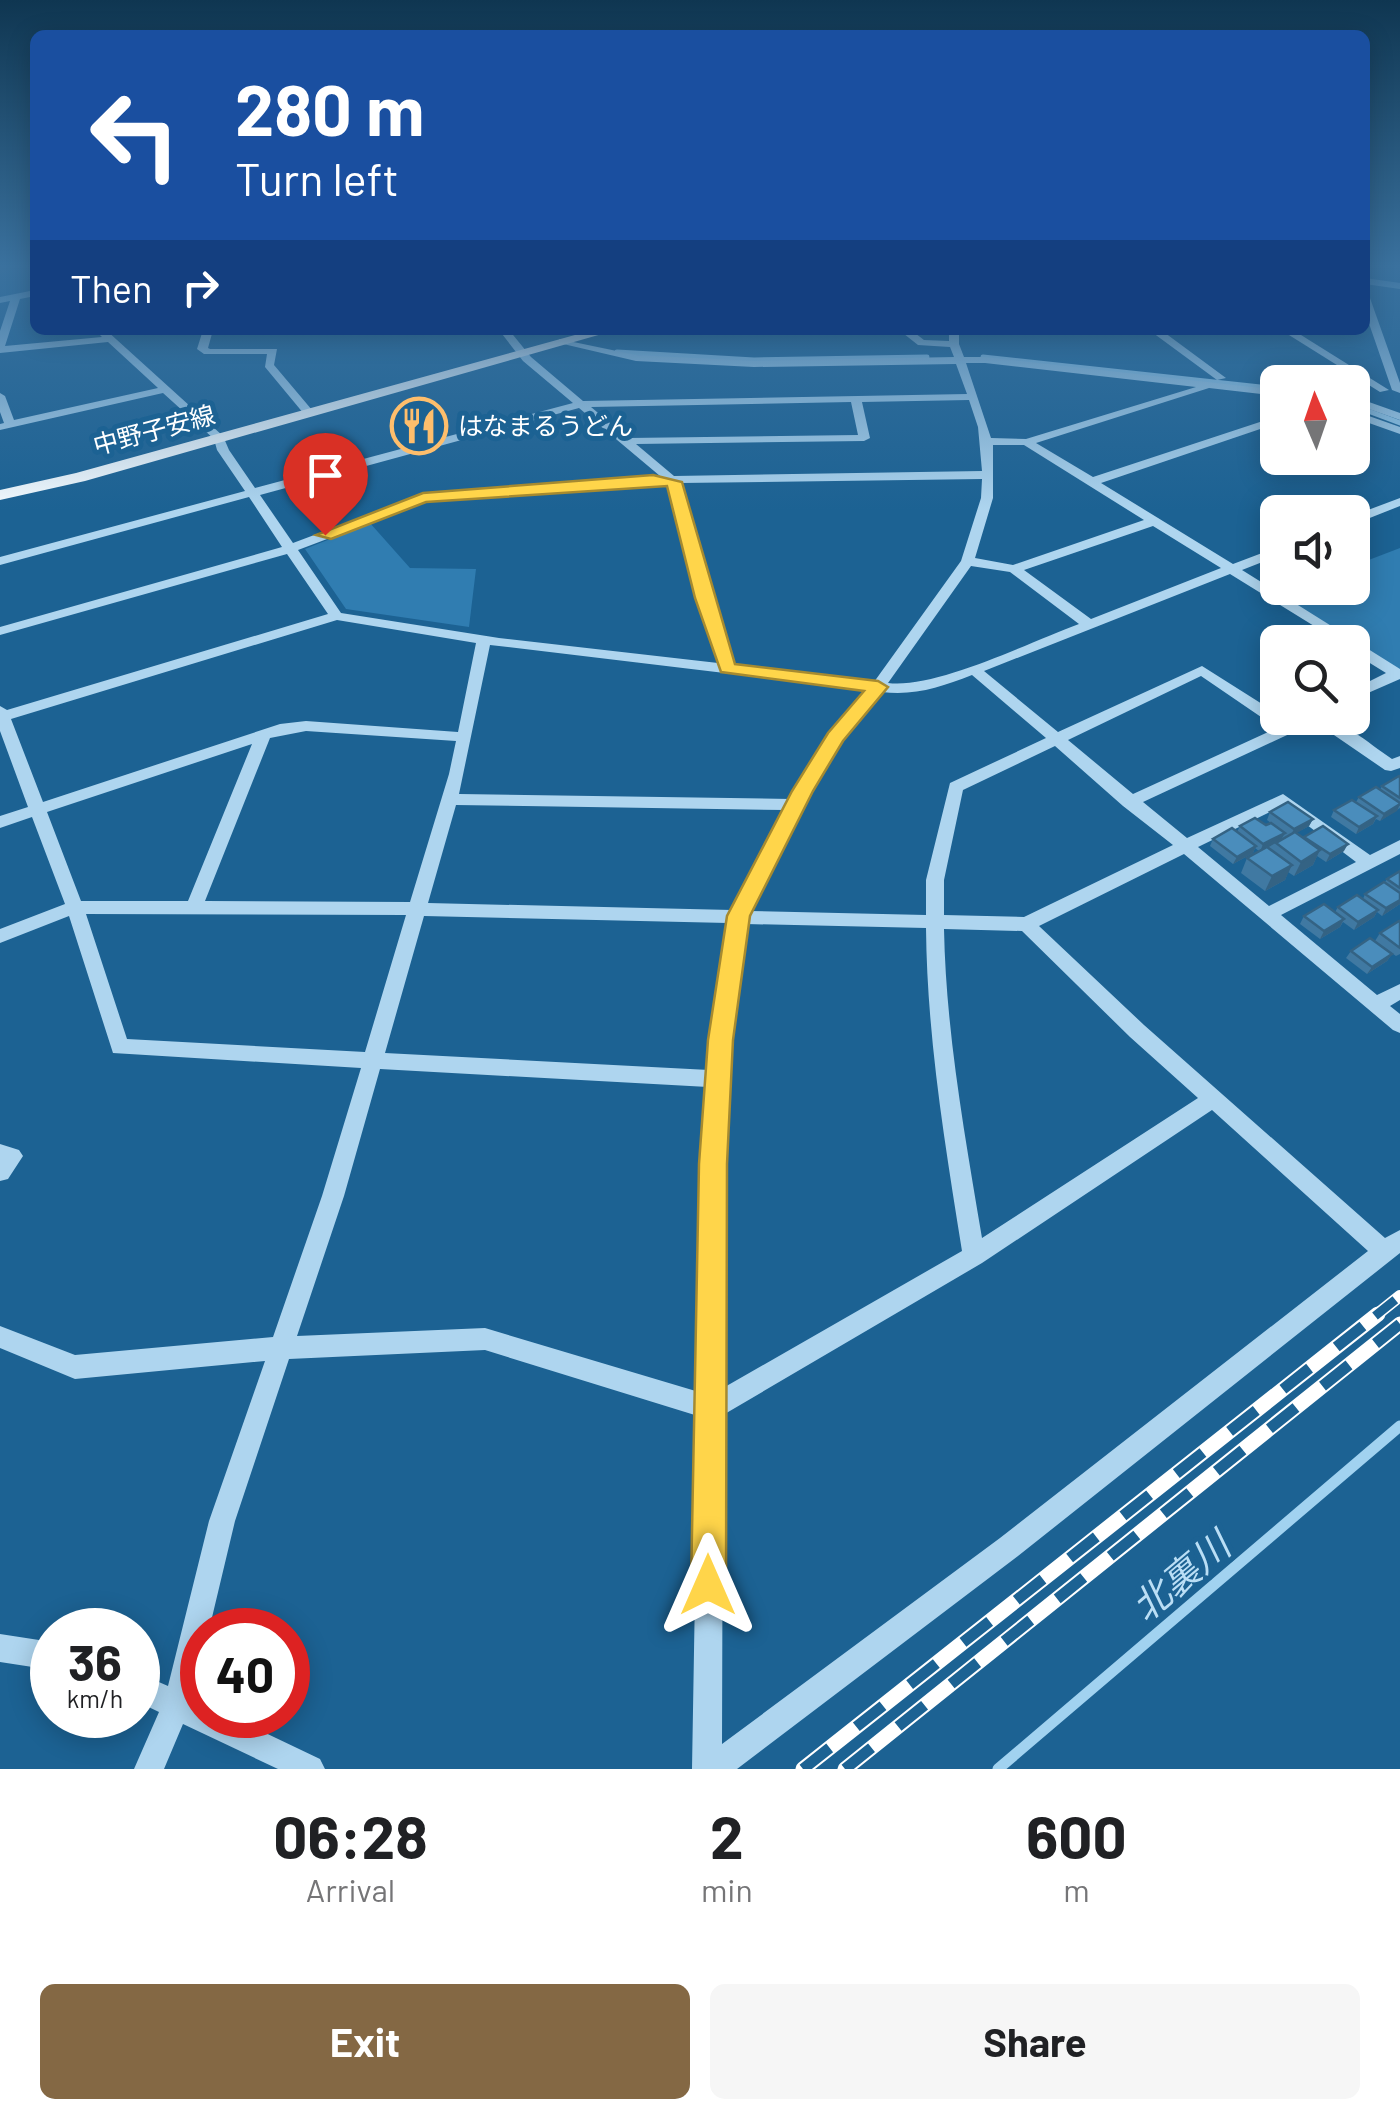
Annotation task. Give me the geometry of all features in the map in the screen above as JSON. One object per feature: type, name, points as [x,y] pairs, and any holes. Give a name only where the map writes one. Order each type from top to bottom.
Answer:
[{"type":"main road","name":"中野子安線","points":[[0,495],[543,347]]},
{"type":"street","points":[[0,352],[47,347]]},
{"type":"street","points":[[120,347],[219,438],[336,616]]},
{"type":"street","points":[[203,347],[208,352],[273,351],[268,365],[308,412]]},
{"type":"street","points":[[518,347],[674,482],[704,598],[728,668]]},
{"type":"street","points":[[593,347],[623,357],[714,362],[957,352]]},
{"type":"street","points":[[936,347],[1260,390]]},
{"type":"street","points":[[710,1769],[709,1323],[718,1079],[738,916],[794,805],[836,738],[968,562],[982,524],[989,475],[986,441],[957,347]]},
{"type":"street","points":[[1174,347],[1217,382]]},
{"type":"street","points":[[1316,347],[1394,390]]},
{"type":"street","points":[[1380,347],[1394,390]]},
{"type":"street","points":[[986,441],[1027,442],[1217,382],[1260,383]]},
{"type":"street","points":[[0,396],[5,426],[164,390]]},
{"type":"street","points":[[0,560],[581,404],[974,398]]},
{"type":"street","points":[[627,441],[864,438],[856,400]]},
{"type":"street","points":[[1370,404],[1400,417]]},
{"type":"street","points":[[1370,419],[1400,431]]},
{"type":"street","points":[[1091,482],[1260,425]]},
{"type":"street","points":[[1027,442],[1321,625]]},
{"type":"street","points":[[0,630],[292,548],[423,498],[653,480],[989,475]]},
{"type":"street","points":[[1370,514],[1400,502]]},
{"type":"street","points":[[968,562],[1014,569],[1154,521]]},
{"type":"street","points":[[718,1079],[120,1047],[75,907],[1,715],[336,616],[484,640],[905,690],[936,684],[1260,558]]},
{"type":"street","points":[[1014,569],[1087,623]]},
{"type":"street","points":[[149,1769],[178,1703],[222,1521],[332,1196],[449,799],[484,640]]},
{"type":"street","points":[[1370,656],[1399,674]]},
{"type":"street","points":[[973,669],[1400,1025]]},
{"type":"street","points":[[974,1256],[939,1021],[935,880],[956,788],[1053,738],[1202,670],[1260,709]]},
{"type":"street","points":[[1370,688],[1399,674]]},
{"type":"street","points":[[0,822],[264,734],[306,726],[464,737]]},
{"type":"street","points":[[194,907],[264,734]]},
{"type":"street","points":[[1129,802],[1276,735]]},
{"type":"street","points":[[1344,735],[1390,766],[1400,762]]},
{"type":"street","points":[[449,799],[794,805]]},
{"type":"street","points":[[0,936],[75,907],[416,909],[1026,924],[1284,799],[1369,863]]},
{"type":"street","points":[[1266,915],[1400,846]]},
{"type":"street","points":[[710,1769],[1009,1547],[1392,1246],[1213,1099],[1026,924]]},
{"type":"street","points":[[1376,1005],[1400,991]]},
{"type":"street","points":[[0,1337],[75,1367],[282,1348],[486,1339],[712,1408],[974,1256],[1213,1099]]},
{"type":"street","points":[[0,1152],[12,1156],[0,1172]]},
{"type":"street","points":[[0,1648],[30,1653]]},
{"type":"street","points":[[160,1696],[310,1769]]},
{"type":"shaded area","points":[[370,523],[410,568],[476,569],[469,627],[346,609],[305,549]]},
{"type":"shaded area","points":[[1400,548],[1400,674],[1370,655],[1370,625],[1321,625],[1289,605],[1370,605],[1370,559]]},
{"type":"building","points":[[1400,777],[1400,798],[1382,786]]},
{"type":"building","points":[[1376,787],[1400,804],[1384,814],[1359,797]]},
{"type":"building","points":[[1352,800],[1377,816],[1359,827],[1334,810]]},
{"type":"building","points":[[1288,802],[1313,819],[1294,829],[1270,812]]},
{"type":"building","points":[[1255,818],[1285,833],[1263,844],[1240,826]]},
{"type":"building","points":[[1323,826],[1348,844],[1330,854],[1304,837]]},
{"type":"building","points":[[1232,828],[1256,846],[1237,857],[1213,839]]},
{"type":"building","points":[[1295,832],[1320,850],[1301,862],[1276,843]]},
{"type":"building","points":[[1267,847],[1292,865],[1272,876],[1247,858]]},
{"type":"building","points":[[1400,871],[1400,888],[1387,879]]},
{"type":"building","points":[[1384,882],[1400,893],[1400,900],[1386,908],[1365,894]]},
{"type":"building","points":[[1357,895],[1378,910],[1358,922],[1338,907]]},
{"type":"building","points":[[1324,904],[1344,919],[1324,931],[1304,916]]},
{"type":"building","points":[[1400,921],[1400,948],[1380,933]]},
{"type":"building","points":[[1370,938],[1392,954],[1372,967],[1351,951]]},
{"type":"waterway","points":[[617,352],[754,360],[927,357]]},
{"type":"waterway","points":[[983,357],[1260,387]]},
{"type":"waterway","points":[[1370,412],[1400,423]]},
{"type":"waterway","name":"北裏川","points":[[998,1769],[1400,1426]]},
{"type":"railway","points":[[1375,1316],[1400,1296]]},
{"type":"railway","points":[[803,1769],[1378,1314]]},
{"type":"railway","points":[[845,1769],[1400,1324]]},
{"type":"place","name":"はなまるうどん","points":[[419,426]]},
{"type":"route","points":[[325,535],[423,498],[653,480],[674,482],[704,598],[728,668],[878,687],[836,738],[802,791],[738,916],[721,1040],[713,1164],[708,1585]]}]
